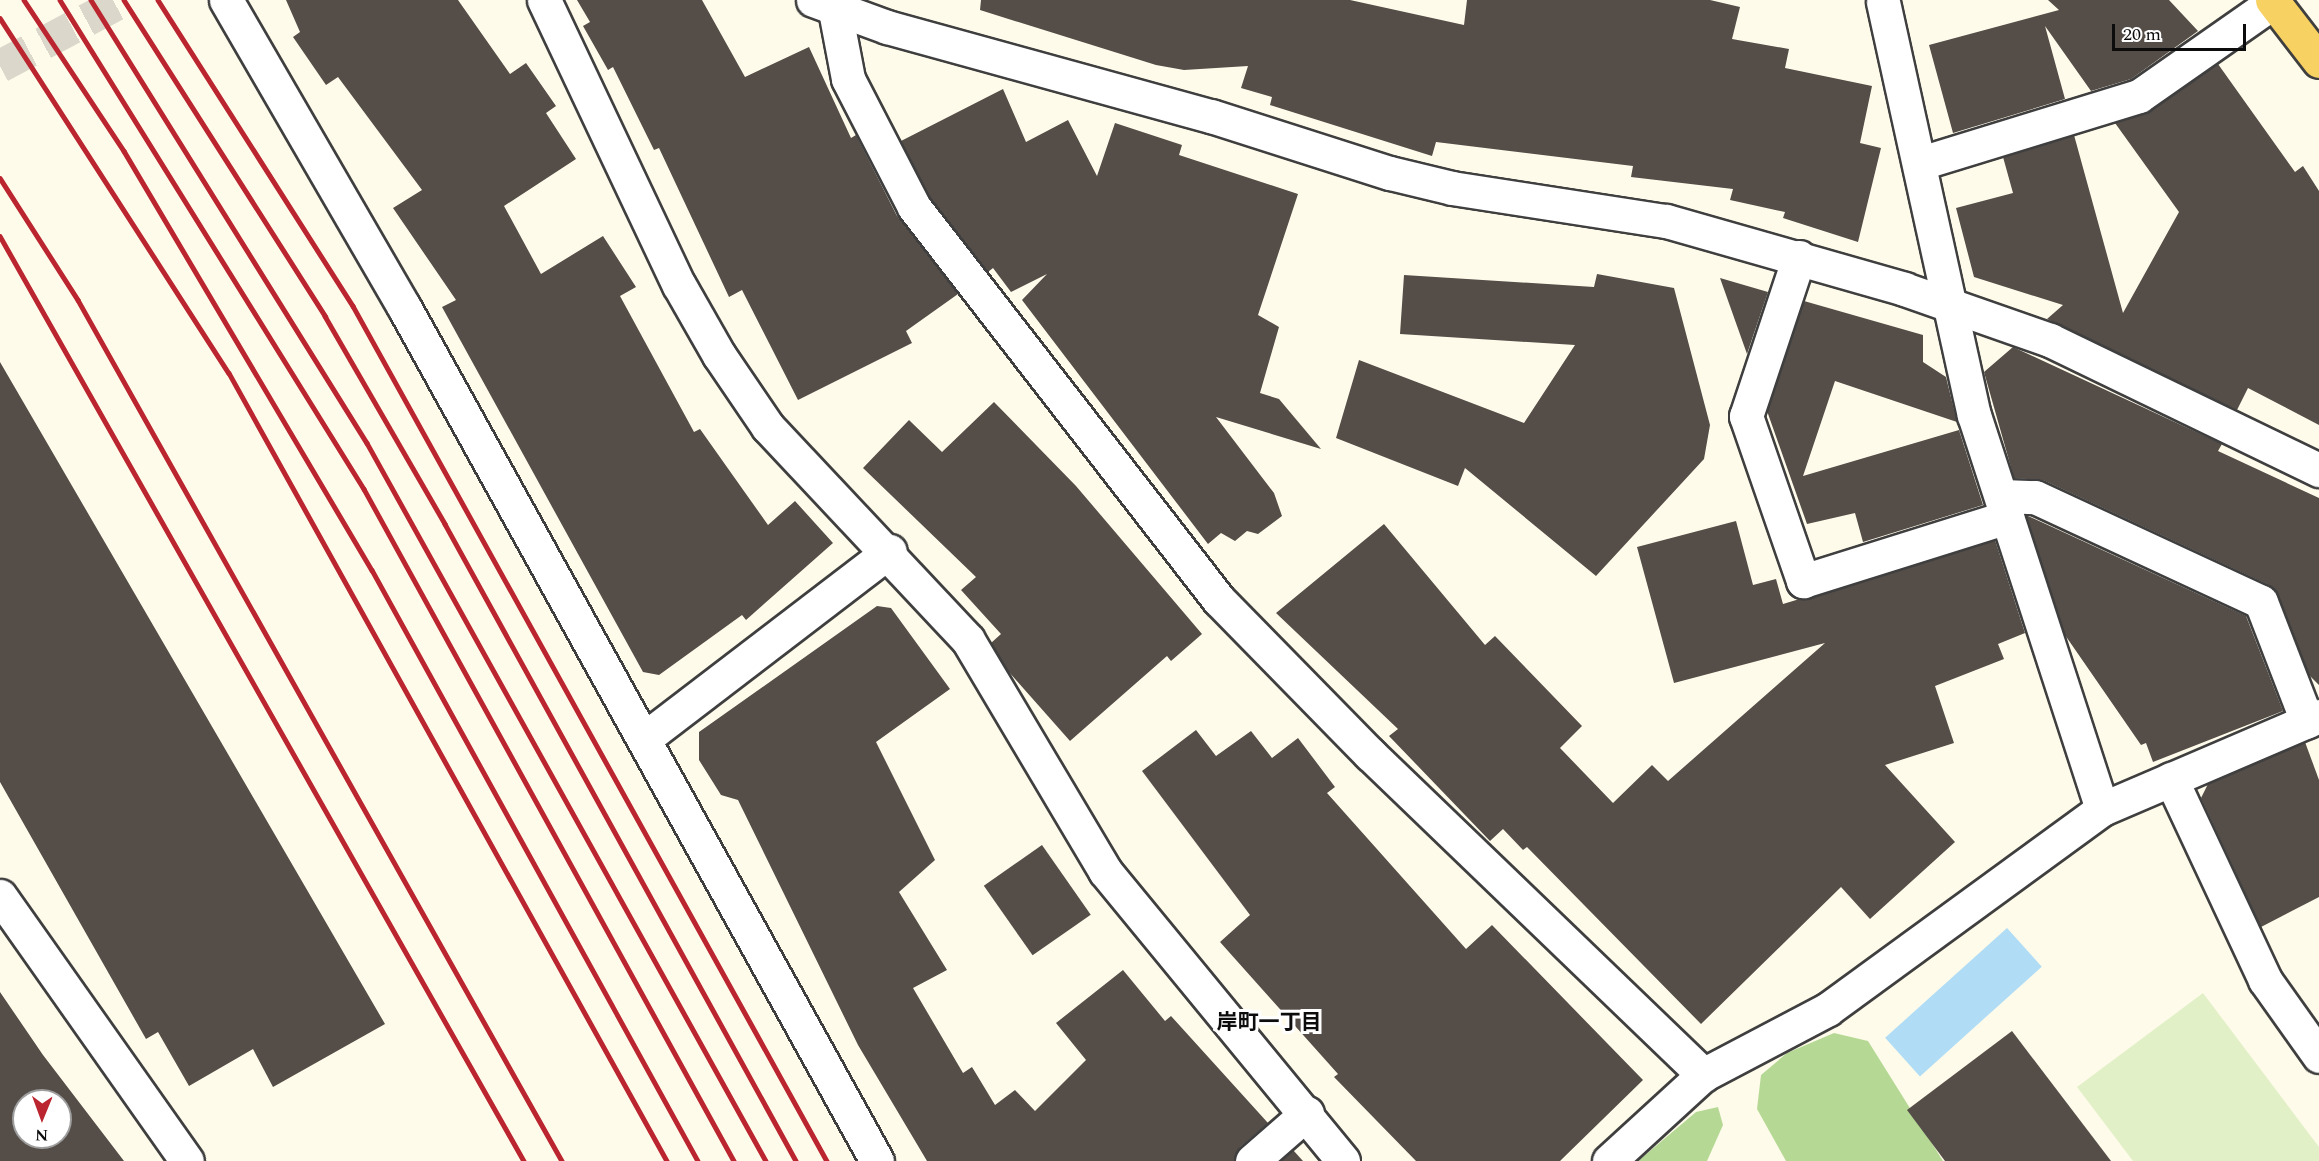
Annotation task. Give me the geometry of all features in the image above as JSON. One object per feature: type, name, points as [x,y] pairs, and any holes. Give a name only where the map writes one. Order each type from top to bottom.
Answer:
[{"type":"main road","points":[[2272,1],[2319,61]]},
{"type":"street","points":[[226,0],[645,738],[877,1161]]},
{"type":"street","points":[[544,0],[679,285],[719,355],[768,427],[890,551],[968,640],[1105,871],[1307,1113],[1343,1161]]},
{"type":"street","points":[[1880,1],[1921,163],[1948,304],[1974,415],[2102,809]]},
{"type":"street","points":[[1921,163],[2139,96],[2272,1]]},
{"type":"street","points":[[826,2],[1390,173],[1666,221],[1799,256],[2050,340],[2319,470]]},
{"type":"street","points":[[826,2],[848,79],[914,207],[1219,600],[1370,754],[1703,1075]]},
{"type":"street","points":[[1609,1161],[1703,1075],[1828,1009],[2102,809],[2313,719],[2262,602],[2035,497],[1803,582],[1746,416],[1799,256]]},
{"type":"street","points":[[645,738],[890,551]]},
{"type":"street","points":[[2171,779],[2265,980],[2319,1056]]},
{"type":"street","points":[[0,896],[186,1161]]},
{"type":"street","points":[[1252,1161],[1307,1113]]},
{"type":"green space","points":[[2203,993],[2319,1147],[2319,1161],[2133,1161],[2077,1087]]},
{"type":"green space","points":[[1834,1033],[1868,1041],[1943,1161],[1786,1161],[1757,1109],[1761,1075],[1787,1053]]},
{"type":"green space","points":[[1718,1107],[1723,1125],[1707,1161],[1638,1161],[1696,1112]]},
{"type":"water","points":[[2007,928],[2042,967],[1920,1076],[1885,1038]]},
{"type":"building","points":[[286,0],[458,0],[510,74],[526,63],[556,106],[546,113],[576,159],[504,206],[541,274],[603,236],[636,287],[620,296],[694,432],[700,429],[768,525],[795,501],[833,543],[746,620],[742,615],[659,675],[643,672],[442,307],[456,300],[393,208],[422,190],[338,77],[326,85],[293,37],[300,32]]},
{"type":"building","points":[[577,0],[702,0],[745,77],[809,47],[851,138],[856,135],[897,216],[958,294],[906,331],[912,343],[798,400],[742,290],[729,297],[659,148],[654,150],[613,67],[608,70],[583,26],[590,22]]},
{"type":"building","points":[[981,0],[1350,0],[1464,25],[1467,0],[1710,0],[1740,7],[1732,39],[1789,49],[1785,68],[1872,86],[1860,143],[1881,148],[1858,242],[1783,218],[1785,212],[1730,200],[1733,189],[1631,177],[1633,166],[1436,142],[1432,156],[1270,105],[1272,97],[1241,88],[1248,66],[1184,70],[1156,65],[980,10]]},
{"type":"building","points":[[2048,0],[2169,0],[2198,31],[2131,79],[2091,91],[2045,26],[2065,99],[1953,133],[1929,45],[2059,10]]},
{"type":"building","points":[[2218,64],[2295,172],[2303,166],[2319,191],[2319,425],[2248,388],[2237,410],[2047,319],[2063,305],[1974,277],[1956,208],[2013,193],[2003,157],[2074,135],[2123,313],[2179,212],[2115,123],[2149,112]]},
{"type":"building","points":[[1003,89],[1026,142],[1068,120],[1097,176],[1115,123],[1182,145],[1179,155],[1298,194],[1258,315],[1279,327],[1260,393],[1279,399],[1321,449],[1216,417],[1274,493],[1282,516],[1258,534],[1247,531],[1235,541],[1221,533],[1208,544],[1022,300],[1047,274],[1011,292],[993,268],[988,272],[930,197],[901,141]]},
{"type":"building","points":[[1597,274],[1674,288],[1710,425],[1704,459],[1596,576],[1465,468],[1458,486],[1336,438],[1359,360],[1524,423],[1575,345],[1400,334],[1404,275],[1594,287]]},
{"type":"building","points":[[1720,278],[1768,292],[1747,354]]},
{"type":"building","points":[[1804,301],[1923,335],[1923,362],[1946,377],[1957,422],[1835,381],[1803,476],[1959,430],[1983,505],[1863,542],[1855,513],[1807,524],[1767,411]]},
{"type":"building","points":[[2013,347],[2222,444],[2218,451],[2319,498],[2319,685],[2309,675],[2278,595],[2269,585],[2043,480],[2014,478],[1984,372]]},
{"type":"building","points":[[0,362],[385,1024],[273,1087],[253,1049],[189,1086],[158,1032],[146,1039],[0,782]]},
{"type":"building","points":[[994,402],[1076,486],[1202,634],[1171,661],[1167,656],[1070,741],[1008,671],[991,643],[1001,634],[961,590],[976,577],[863,468],[909,420],[942,452]]},
{"type":"building","points":[[2026,515],[2246,616],[2283,711],[2153,762],[2146,743],[2141,745],[2065,635]]},
{"type":"building","points":[[1736,521],[1753,585],[1776,579],[1783,604],[1995,540],[2025,633],[1998,644],[2004,659],[1935,686],[1954,743],[1885,765],[1955,842],[1870,919],[1841,887],[1701,1024],[1527,847],[1523,850],[1503,829],[1490,841],[1389,736],[1398,729],[1276,613],[1384,524],[1485,645],[1495,636],[1582,726],[1560,748],[1613,803],[1652,765],[1668,781],[1825,643],[1674,683],[1637,547]]},
{"type":"building","points":[[877,606],[891,608],[950,689],[876,742],[935,860],[899,892],[947,970],[913,988],[963,1073],[972,1067],[995,1105],[1015,1090],[1035,1111],[1086,1060],[1056,1023],[1123,970],[1165,1021],[1171,1016],[1268,1123],[1240,1147],[1234,1161],[927,1161],[858,1045],[738,800],[721,795],[699,760],[699,732]]},
{"type":"building","points":[[1196,730],[1216,756],[1251,731],[1272,758],[1298,738],[1335,787],[1327,793],[1466,949],[1492,925],[1643,1080],[1560,1161],[1416,1161],[1334,1077],[1338,1074],[1220,942],[1250,915],[1142,771]]},
{"type":"building","points":[[2305,742],[2319,780],[2319,897],[2261,927],[2201,798],[2208,784]]},
{"type":"building","points":[[1042,845],[1091,915],[1033,955],[984,886]]},
{"type":"building","points":[[0,992],[69,1089],[12,1089],[12,1149],[72,1149],[72,1093],[124,1161],[0,1161]]},
{"type":"building","points":[[2012,1031],[2111,1161],[1945,1161],[1907,1110]]},
{"type":"building","points":[[1293,1150],[1303,1161],[1281,1161]]},
{"type":"tunnel","points":[[0,66],[123,0]]},
{"type":"railway","points":[[24,0],[124,151],[372,570],[698,1161]]},
{"type":"railway","points":[[60,0],[364,489],[734,1161]]},
{"type":"railway","points":[[91,0],[367,443],[766,1161]]},
{"type":"railway","points":[[124,0],[325,316],[445,524],[796,1161]]},
{"type":"railway","points":[[158,0],[353,306],[827,1161]]},
{"type":"railway","points":[[0,18],[229,373],[667,1161]]},
{"type":"railway","points":[[0,178],[78,300],[562,1161]]},
{"type":"railway","points":[[0,236],[524,1161]]},
{"type":"district","name":"岸町一丁目","points":[[1269,1023]]}]
